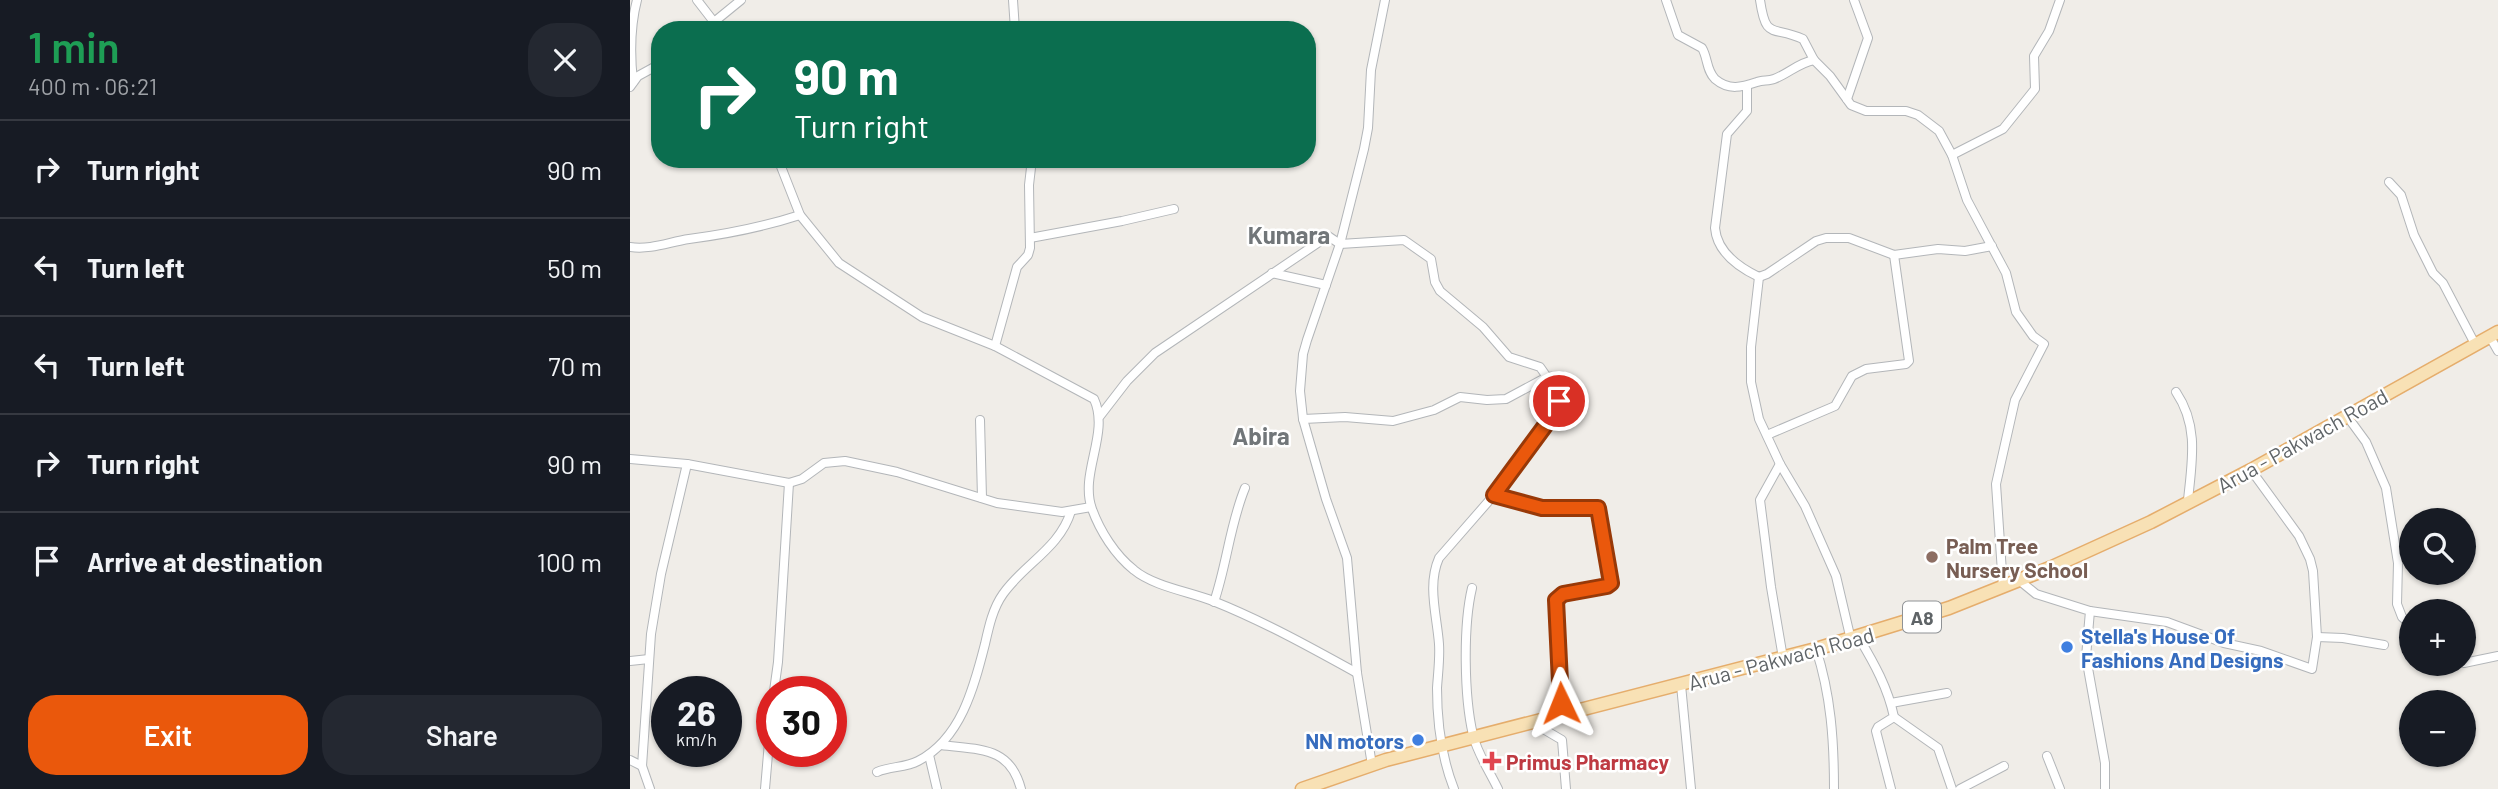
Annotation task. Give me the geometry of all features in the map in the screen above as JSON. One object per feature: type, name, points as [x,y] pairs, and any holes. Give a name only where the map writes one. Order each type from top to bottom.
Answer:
[{"type":"main road","name":"Arua - Pakwach Road","points":[[1310,788],[1372,765],[1440,746],[1855,639],[2020,581],[2127,533],[2251,470],[2494,334]]},
{"type":"street","points":[[632,84],[631,13],[637,0]]},
{"type":"street","points":[[697,0],[711,21]]},
{"type":"street","points":[[719,21],[741,0]]},
{"type":"street","points":[[1013,0],[1014,21]]},
{"type":"street","points":[[1372,765],[1357,673],[1346,554],[1326,499],[1303,419],[1300,391],[1303,354],[1340,244],[1366,138],[1371,70],[1385,0]]},
{"type":"street","points":[[1666,0],[1678,35],[1702,48],[1709,69],[1716,79],[1731,87],[1747,87],[1773,80],[1801,63],[1814,60]]},
{"type":"street","points":[[1760,0],[1766,26],[1771,30],[1803,39],[1814,60],[1857,109],[1897,110],[1918,115],[1939,131],[1952,155],[1966,200],[2006,273],[2016,312],[2033,336],[2044,346],[2015,400],[1996,484],[2003,587]]},
{"type":"street","points":[[1847,99],[1868,38],[1854,0]]},
{"type":"street","points":[[1952,155],[2003,129],[2035,89],[2034,56],[2049,31],[2060,0]]},
{"type":"street","points":[[632,84],[651,68]]},
{"type":"street","points":[[1747,87],[1747,111],[1727,134],[1716,228],[1718,241],[1725,254],[1759,276]]},
{"type":"street","points":[[782,168],[800,215],[829,252],[852,273],[922,317],[995,346],[1091,397],[1100,416]]},
{"type":"street","points":[[995,346],[1017,267],[1029,253],[1031,168]]},
{"type":"street","points":[[2389,182],[2400,195],[2416,240],[2435,276],[2443,283],[2475,344]]},
{"type":"street","points":[[1030,238],[1174,209]]},
{"type":"street","points":[[630,247],[647,248],[762,228],[800,215]]},
{"type":"street","points":[[1357,673],[1214,601],[1149,579],[1134,570],[1112,546],[1091,507],[1090,485],[1100,416],[1127,381],[1155,353],[1327,237],[1340,244],[1404,240],[1410,243],[1431,258],[1435,282],[1440,291],[1483,327],[1504,353],[1518,361],[1540,367],[1547,377]]},
{"type":"street","points":[[1759,276],[1816,241],[1826,238],[1849,238],[1894,255],[1938,249],[1965,251],[1993,246]]},
{"type":"street","points":[[1768,435],[1835,406],[1852,376],[1866,369],[1909,361],[1894,255]]},
{"type":"street","points":[[1272,273],[1326,285]]},
{"type":"street","points":[[1759,276],[1751,347],[1751,382],[1759,419],[1780,464],[1805,506],[1836,576],[1855,639],[1878,671],[1894,717],[1937,748],[1952,789]]},
{"type":"street","points":[[2494,334],[2498,351]]},
{"type":"street","points":[[1303,419],[1345,417],[1393,421],[1434,410],[1460,397],[1506,399],[1547,377],[1562,376],[1556,409],[1494,495],[1445,550],[1434,568],[1434,600],[1440,648],[1437,691],[1440,746],[1454,789]]},
{"type":"street","points":[[2176,392],[2188,411],[2193,438],[2188,500]]},
{"type":"street","points":[[2347,416],[2365,442],[2386,488],[2398,563],[2399,609]]},
{"type":"street","points":[[980,420],[982,498]]},
{"type":"street","points":[[630,458],[687,464],[789,483],[802,479],[824,463],[845,461],[897,471],[1004,504],[1071,512],[1091,507]]},
{"type":"street","points":[[650,789],[642,766],[649,659],[661,574],[687,464]]},
{"type":"street","points":[[1780,464],[1760,500],[1783,658]]},
{"type":"street","points":[[2020,581],[2036,594],[2090,611],[2167,622],[2309,669],[2313,667],[2317,637],[2315,585],[2310,559],[2299,536],[2251,470]]},
{"type":"street","points":[[776,676],[789,483]]},
{"type":"street","points":[[1214,601],[1222,580],[1234,520],[1245,488]]},
{"type":"street","points":[[1494,495],[1542,508],[1598,508],[1611,583],[1563,594],[1556,600],[1562,701],[1553,717]]},
{"type":"street","points":[[877,772],[916,763],[942,745],[957,723],[975,683],[990,622],[1003,593],[1060,534],[1071,512]]},
{"type":"street","points":[[1472,588],[1466,650],[1473,737],[1498,789]]},
{"type":"street","points":[[2090,611],[2085,657],[2105,763],[2105,789]]},
{"type":"street","points":[[2317,637],[2385,645]]},
{"type":"street","points":[[1816,649],[1830,708],[1834,745],[1834,789]]},
{"type":"street","points":[[2476,660],[2498,656]]},
{"type":"street","points":[[630,661],[649,659]]},
{"type":"street","points":[[1681,685],[1691,789]]},
{"type":"street","points":[[1891,703],[1947,692]]},
{"type":"street","points":[[1891,789],[1876,732],[1878,727],[1894,717]]},
{"type":"street","points":[[1538,721],[1545,730],[1562,740],[1566,789]]},
{"type":"street","points":[[942,745],[1002,757],[1014,769],[1021,789]]},
{"type":"street","points":[[929,755],[937,789]]},
{"type":"street","points":[[2048,756],[2060,789]]},
{"type":"street","points":[[630,760],[642,766]]},
{"type":"street","points":[[1959,789],[2004,766]]},
{"type":"street","points":[[765,789],[767,767]]},
{"type":"place","name":"Palm Tree Nursery School","points":[[1932,557]]},
{"type":"place","name":"Stella's House Of Fashions And Designs","points":[[2067,647]]},
{"type":"place","name":"NN motors","points":[[1418,740]]},
{"type":"place","name":"Primus Pharmacy","points":[[1492,761]]},
{"type":"district","name":"Kumara","points":[[1289,234]]},
{"type":"district","name":"Abira","points":[[1261,435]]},
{"type":"route","points":[[1559,401],[1548,424],[1494,495],[1542,508],[1598,508],[1611,583],[1563,594],[1556,600],[1561,703]]}]
